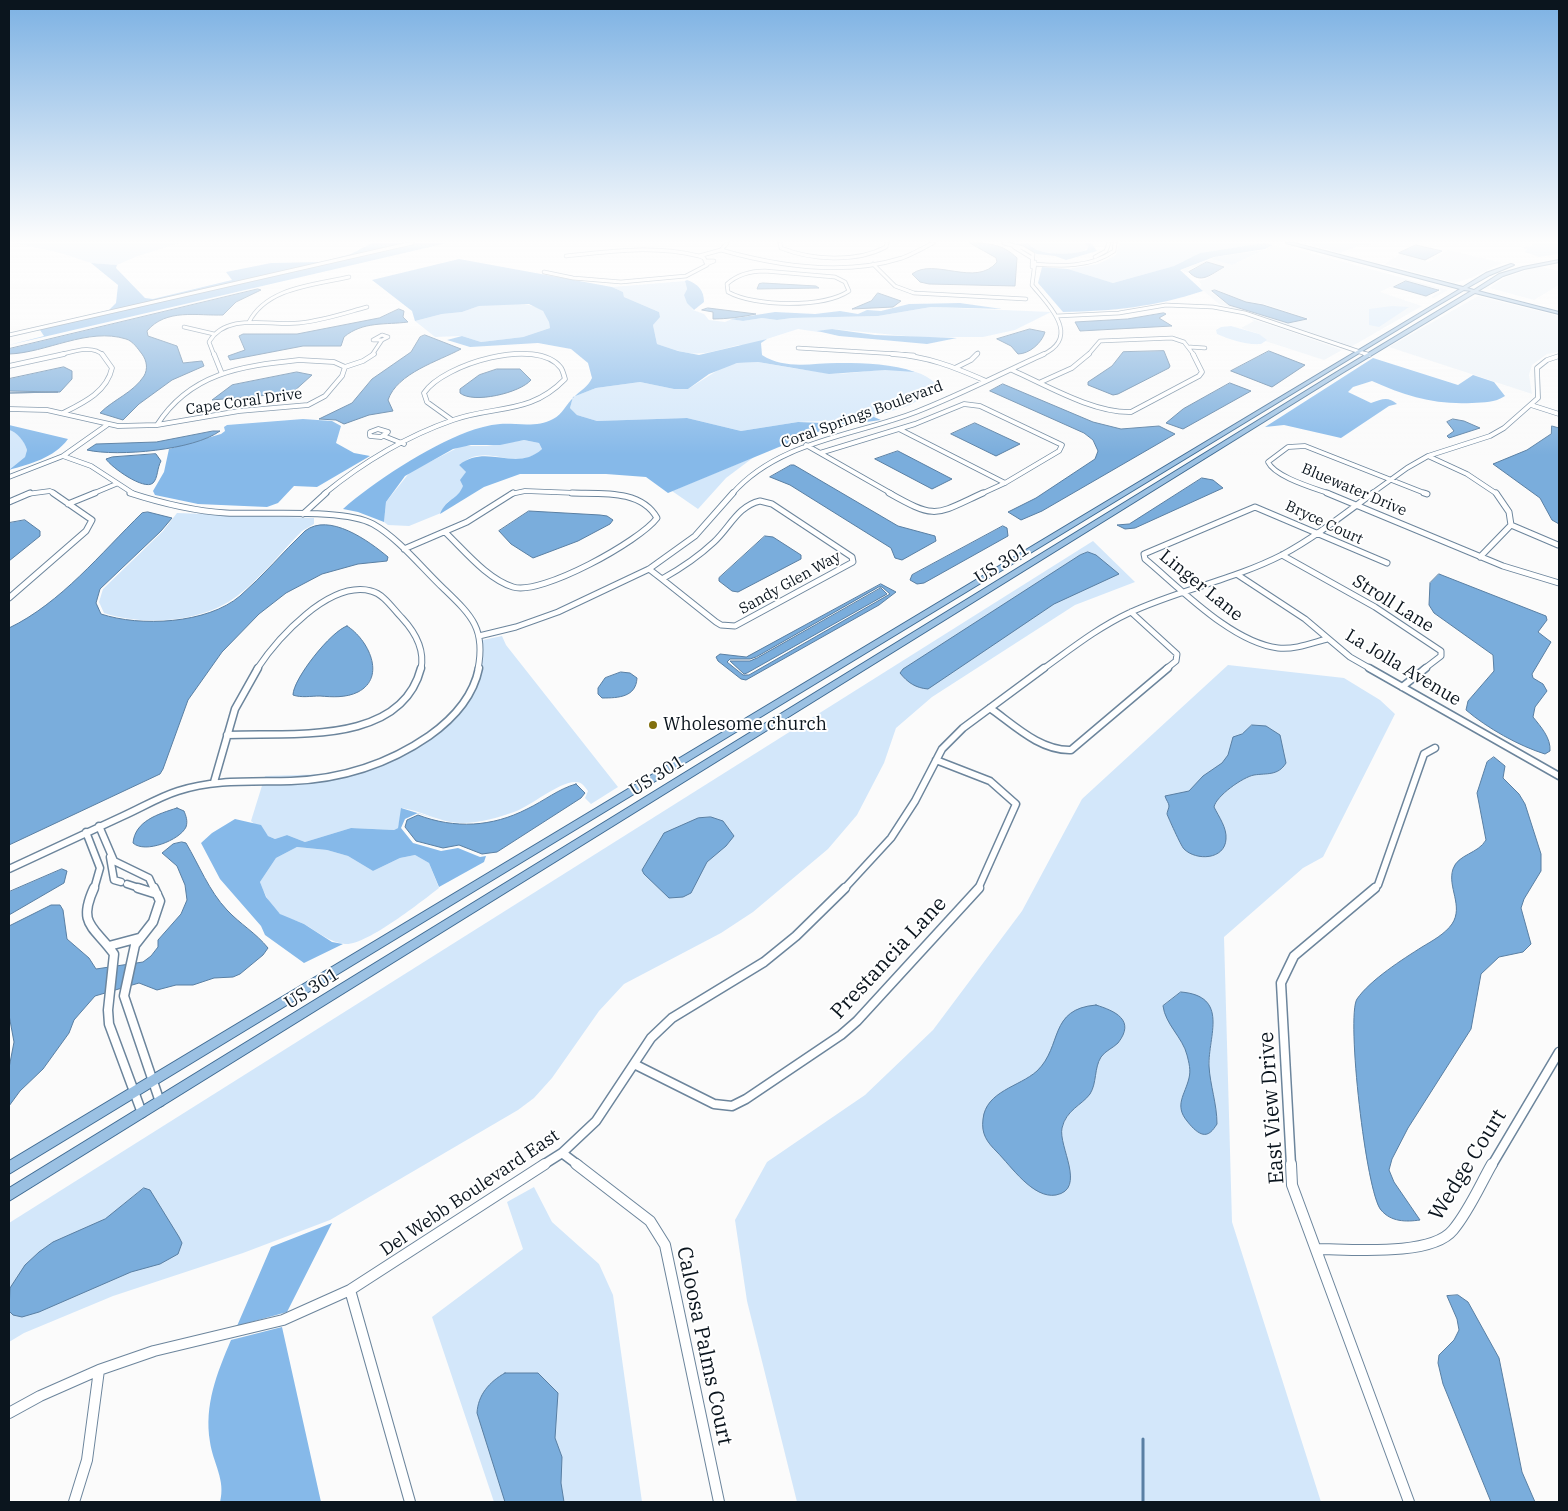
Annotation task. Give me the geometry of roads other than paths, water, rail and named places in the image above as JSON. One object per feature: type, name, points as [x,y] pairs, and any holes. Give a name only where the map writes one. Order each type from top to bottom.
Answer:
[{"type":"main road","name":"US 301","points":[[9,1168],[1420,314]]},
{"type":"main road","name":"US 301","points":[[9,1195],[1438,314]]},
{"type":"main road","points":[[1005,565],[1018,572]]},
{"type":"street","points":[[9,335],[103,314]]},
{"type":"street","points":[[249,322],[252,314]]},
{"type":"street","points":[[222,374],[208,342],[214,334],[230,326],[249,322],[297,324],[340,314]]},
{"type":"street","points":[[1055,314],[1057,316],[1108,314]]},
{"type":"street","points":[[1238,314],[1367,356]]},
{"type":"street","name":"Coral Springs Boulevard","points":[[479,636],[541,619],[648,569],[695,536],[737,488],[751,476],[782,456],[806,446],[916,412],[1042,356],[1055,346],[1062,334],[1062,328],[1057,316]]},
{"type":"street","points":[[184,327],[214,334]]},
{"type":"street","points":[[1012,370],[1041,382],[1114,412],[1129,413],[1202,374],[1186,342],[1172,338],[1100,341],[1094,344],[1089,354],[1076,365],[1041,382]]},
{"type":"street","points":[[345,367],[371,358],[377,353],[382,340]]},
{"type":"street","points":[[1190,347],[1205,348]]},
{"type":"street","points":[[798,348],[916,355],[955,368],[986,382]]},
{"type":"street","points":[[9,366],[80,351],[93,350],[99,352],[112,368],[108,380],[96,392],[63,413]]},
{"type":"street","points":[[955,368],[971,360],[978,353]]},
{"type":"street","points":[[303,514],[319,497],[357,470],[404,444],[452,420],[484,412],[534,404],[560,385],[564,375],[548,359],[535,356],[495,356],[466,363],[428,388],[424,393],[427,402],[452,420]]},
{"type":"street","points":[[1559,356],[1542,363],[1538,368],[1535,375],[1539,392],[1538,398],[1531,405],[1559,414]]},
{"type":"street","name":"Cape Coral Drive","points":[[9,409],[63,413],[107,425],[156,426],[240,411],[308,405],[325,396],[342,376],[345,367],[333,361],[306,358],[222,374],[201,382],[167,409],[156,426]]},
{"type":"street","points":[[806,446],[927,513],[944,511],[1005,483],[1059,451],[1062,446],[1057,440],[975,404],[960,406],[899,429],[819,453]]},
{"type":"street","name":"Del Webb Boulevard East","points":[[9,1412],[99,1370],[154,1351],[283,1320],[350,1290],[562,1154],[596,1121],[651,1038],[672,1018],[764,962],[796,936],[854,879],[891,838],[915,801],[936,760],[948,742],[990,708],[1100,627],[1131,612],[1238,576],[1282,555],[1318,534],[1389,479],[1428,456],[1490,436],[1504,428],[1531,405]]},
{"type":"street","points":[[9,477],[63,456],[107,425]]},
{"type":"street","points":[[899,429],[1005,483]]},
{"type":"street","points":[[384,436],[404,444]]},
{"type":"street","name":"Bluewater Drive","points":[[1389,479],[1305,446],[1288,447],[1268,460],[1268,464],[1274,470],[1356,505],[1480,557],[1532,576],[1559,583]]},
{"type":"street","points":[[9,869],[177,791],[214,782],[322,779],[364,770],[405,753],[445,725],[471,695],[476,682],[482,650],[479,636],[468,612],[404,549],[372,523],[338,515],[201,511],[149,500],[116,484],[91,466],[63,456]]},
{"type":"street","points":[[1428,456],[1476,479],[1491,489],[1509,509],[1511,525]]},
{"type":"street","points":[[1389,479],[1427,494]]},
{"type":"street","points":[[68,504],[116,484]]},
{"type":"street","points":[[9,502],[32,492],[44,490],[53,492],[68,504],[90,517],[90,525],[9,598]]},
{"type":"street","points":[[404,549],[481,514],[507,495],[526,491],[632,497],[652,511],[657,518],[650,529],[616,550],[543,584],[520,588],[504,583],[445,532]]},
{"type":"street","name":"Sandy Glen Way","points":[[648,569],[716,622],[721,625],[735,626],[845,568],[852,562],[852,557],[772,504],[753,502],[744,507],[730,525],[700,554],[662,579]]},
{"type":"street","name":"Bryce Court","points":[[1250,508],[1264,509],[1387,564]]},
{"type":"street","name":"Linger Lane","points":[[1250,508],[1144,554],[1145,559],[1240,635],[1258,644],[1284,648],[1327,639]]},
{"type":"street","points":[[1511,525],[1558,545]]},
{"type":"street","points":[[1480,557],[1511,525]]},
{"type":"street","name":"Stroll Lane","points":[[1282,555],[1375,607],[1441,652],[1441,656],[1402,687]]},
{"type":"street","name":"La Jolla Avenue","points":[[1238,576],[1305,619],[1350,656],[1559,776]]},
{"type":"street","points":[[214,782],[227,735],[239,700],[248,681],[282,638],[306,616],[340,593],[352,590],[376,592],[409,625],[420,645],[421,667],[413,690],[400,704],[383,716],[348,730],[328,733],[227,735]]},
{"type":"street","points":[[990,708],[1051,748],[1063,752],[1071,750],[1176,661],[1177,654],[1131,612]]},
{"type":"street","name":"East View Drive","points":[[1409,1502],[1292,1185],[1282,983],[1294,956],[1378,886],[1424,754],[1435,748]]},
{"type":"street","name":"Prestancia Lane","points":[[634,1064],[714,1104],[732,1106],[746,1099],[841,1036],[857,1021],[980,887],[1016,804],[1010,796],[984,777],[936,760]]},
{"type":"street","points":[[99,826],[114,861],[149,878],[160,901],[159,910],[135,945],[130,959],[124,996],[160,1102]]},
{"type":"street","points":[[86,832],[100,871],[87,908],[86,917],[91,929],[109,946],[114,954],[115,964],[109,1024],[142,1113]]},
{"type":"street","points":[[108,850],[114,880],[157,894]]},
{"type":"street","points":[[109,946],[142,936]]},
{"type":"street","name":"Wedge Court","points":[[1316,1249],[1418,1248],[1433,1244],[1449,1234],[1559,1052]]},
{"type":"street","name":"Caloosa Palms Court","points":[[562,1154],[650,1221],[664,1245],[719,1502]]},
{"type":"street","points":[[350,1290],[410,1502]]},
{"type":"street","points":[[74,1502],[86,1460],[99,1370]]},
{"type":"waterway","points":[[1143,1439],[1143,1502]]},
{"type":"place","name":"Wholesome church","points":[[653,725]]}]
